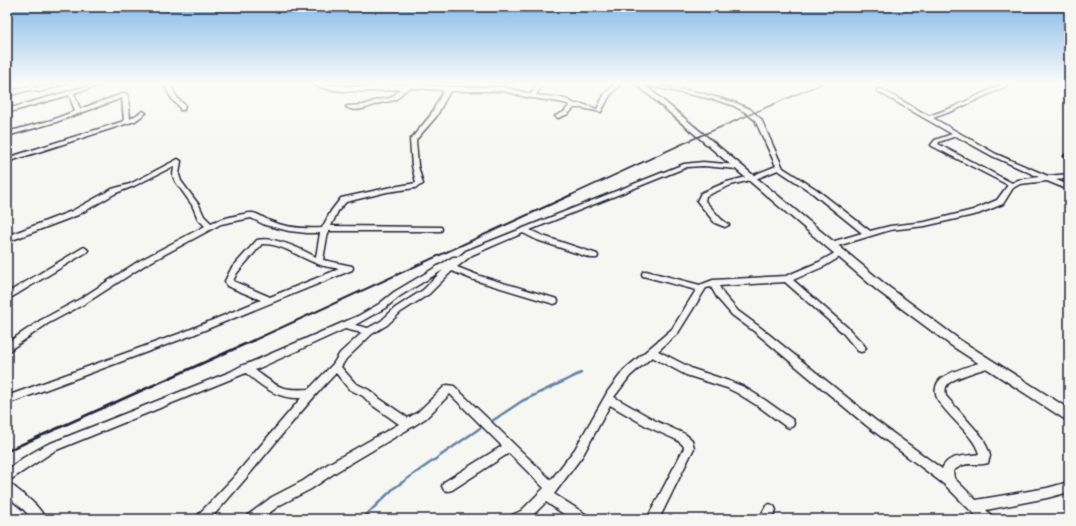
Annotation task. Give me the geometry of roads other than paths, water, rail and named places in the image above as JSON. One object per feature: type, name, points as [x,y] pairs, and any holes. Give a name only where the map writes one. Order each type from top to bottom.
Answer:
[{"type":"main road","points":[[667,108],[840,253],[926,321],[988,364],[1069,416]]},
{"type":"street","points":[[7,111],[19,108]]},
{"type":"street","points":[[76,108],[78,112]]},
{"type":"street","points":[[7,134],[54,121],[90,108]]},
{"type":"street","points":[[126,108],[127,121]]},
{"type":"street","points":[[319,262],[322,252],[323,236],[340,202],[387,190],[420,184],[421,182],[415,166],[413,140],[433,118],[437,108]]},
{"type":"street","points":[[558,116],[566,113],[571,108]]},
{"type":"street","points":[[587,108],[599,111],[602,108]]},
{"type":"street","points":[[741,108],[753,113],[758,119],[779,163],[780,167],[778,168]]},
{"type":"street","points":[[910,108],[997,156],[1069,188]]},
{"type":"street","points":[[928,118],[957,108]]},
{"type":"street","points":[[7,160],[127,121],[143,113]]},
{"type":"street","points":[[957,134],[937,141],[934,145],[1012,185]]},
{"type":"street","points":[[7,239],[75,213],[178,161],[176,175],[178,180],[195,205],[201,218],[209,226]]},
{"type":"street","points":[[7,477],[27,462],[50,448],[233,375],[344,325],[382,306],[397,294],[428,275],[469,253],[523,230],[686,165],[703,164],[737,167]]},
{"type":"street","points":[[725,225],[718,221],[703,204],[701,201],[703,195],[729,183],[751,178],[778,168],[791,174],[830,202],[868,234]]},
{"type":"street","points":[[831,245],[890,228],[938,222],[974,212],[1000,202],[1012,185],[1024,180],[1069,176]]},
{"type":"street","points":[[7,348],[44,322],[84,301],[142,263],[219,222],[252,215],[268,223],[289,229],[307,231],[326,229],[438,229]]},
{"type":"street","points":[[523,230],[540,238],[594,256]]},
{"type":"street","points":[[7,400],[187,334],[349,268],[319,262],[312,257],[270,242],[260,242],[234,271],[229,281],[230,284],[269,300]]},
{"type":"street","points":[[7,297],[84,250]]},
{"type":"street","points":[[202,519],[265,448],[310,393],[336,367],[343,356],[369,332],[384,323],[398,310],[426,292],[440,277],[469,253]]},
{"type":"street","points":[[516,519],[525,515],[549,491],[579,452],[608,399],[627,374],[675,331],[701,288],[713,283],[787,279],[822,264],[840,253]]},
{"type":"street","points":[[452,268],[465,274],[532,292],[554,300]]},
{"type":"street","points":[[646,274],[701,288]]},
{"type":"street","points":[[787,279],[845,330],[861,348]]},
{"type":"street","points":[[713,283],[721,296],[735,313],[872,423],[949,481],[986,519]]},
{"type":"street","points":[[344,325],[369,332]]},
{"type":"street","points":[[652,351],[663,359],[682,368],[702,376],[721,381],[747,393],[789,423]]},
{"type":"street","points":[[949,481],[947,473],[948,468],[960,460],[980,460],[984,459],[985,455],[983,447],[979,441],[942,398],[940,391],[943,382],[952,377],[988,364]]},
{"type":"street","points":[[336,367],[342,377],[352,386],[366,393],[376,402],[408,424]]},
{"type":"street","points":[[246,368],[274,390],[292,395],[310,393]]},
{"type":"street","points":[[252,519],[276,500],[307,485],[332,468],[422,415],[449,389],[510,447],[549,491],[572,513],[583,519]]},
{"type":"street","points":[[608,399],[652,424],[681,437],[688,443],[689,448],[653,519]]},
{"type":"street","points":[[448,486],[463,475],[494,458],[510,447]]},
{"type":"street","points":[[975,506],[1047,493],[1069,487]]},
{"type":"street","points":[[7,488],[19,499],[24,501],[32,509],[38,519]]},
{"type":"waterway","points":[[489,423],[522,401],[581,373]]},
{"type":"waterway","points":[[362,519],[394,488],[483,426]]},
{"type":"railway","points":[[569,196],[693,139],[766,108]]},
{"type":"railway","points":[[252,341],[571,195]]},
{"type":"railway","points":[[7,451],[254,340]]}]
